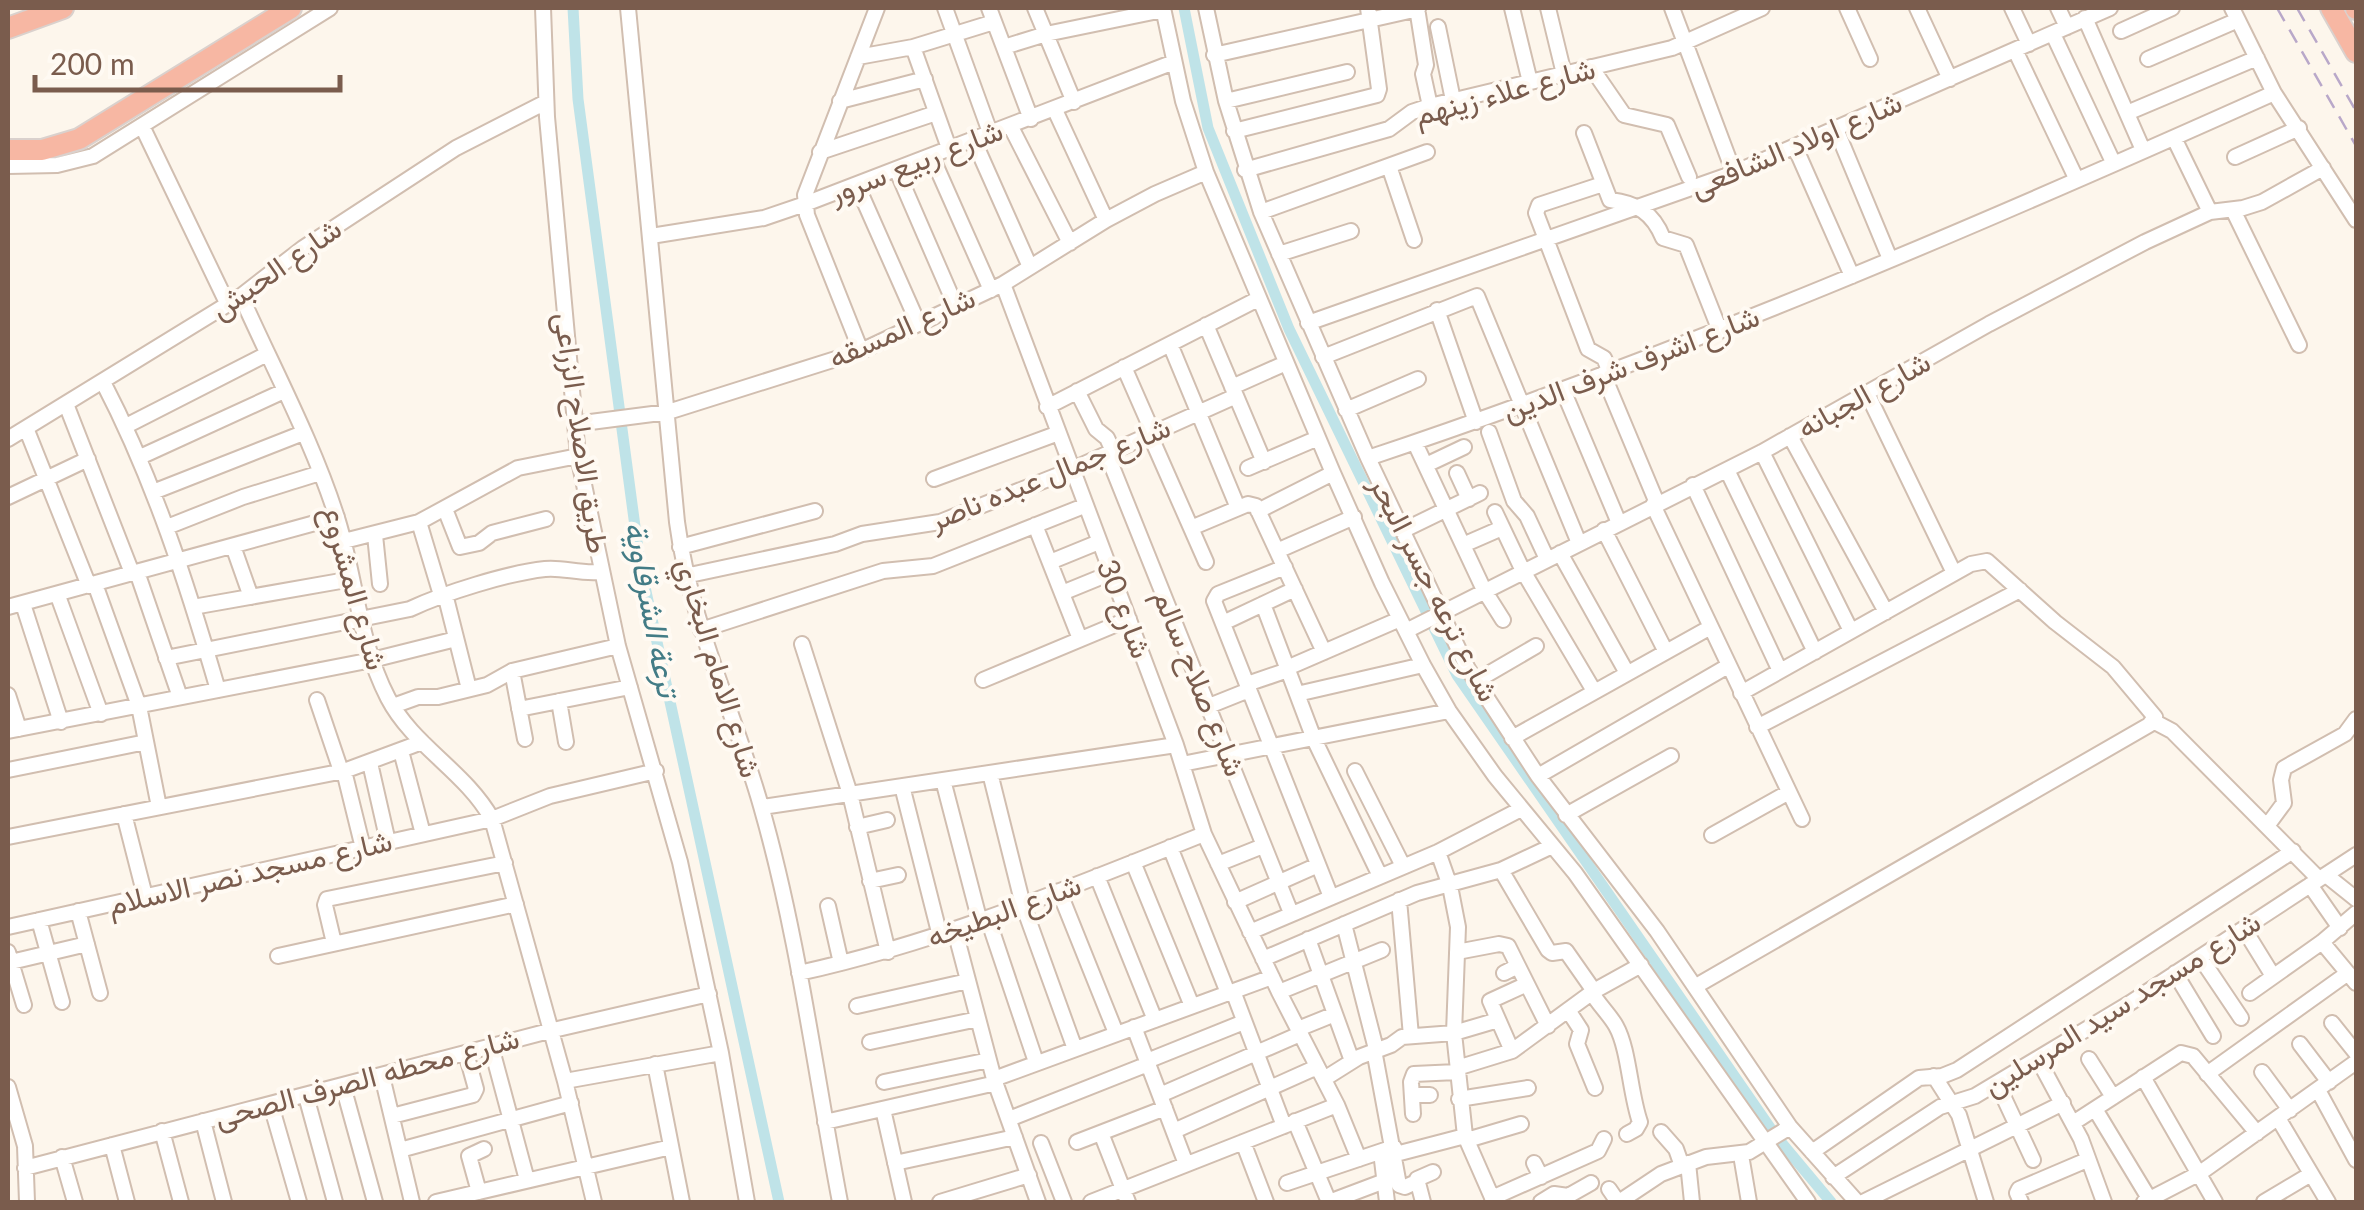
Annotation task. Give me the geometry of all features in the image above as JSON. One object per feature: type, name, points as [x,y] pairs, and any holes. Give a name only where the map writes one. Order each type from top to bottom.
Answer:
[{"type":"highway","points":[[8,28],[63,8]]},
{"type":"highway","points":[[8,150],[42,150],[79,139],[290,8]]},
{"type":"highway","points":[[2331,8],[2356,52]]},
{"type":"street","points":[[8,166],[35,168],[76,161],[106,149],[330,8]]},
{"type":"street","name":"طريق الاصلاح الزراعى","points":[[544,8],[546,102],[578,456],[618,646],[656,771],[709,994],[748,1202]]},
{"type":"street","name":"شارع الامام البخاري","points":[[628,8],[651,236],[661,413],[685,576],[762,808],[799,972],[840,1202]]},
{"type":"street","points":[[861,351],[805,204],[807,186],[876,8]]},
{"type":"street","points":[[945,8],[991,135]]},
{"type":"street","points":[[1035,8],[1074,102]]},
{"type":"street","name":"شارع ترعه جسر البحر","points":[[1209,8],[1214,55],[1245,170],[1308,323],[1437,613],[1512,738],[1696,986],[1788,1129],[1860,1202]]},
{"type":"street","points":[[1214,55],[1369,13],[1418,8],[1430,106]]},
{"type":"street","points":[[1512,8],[1530,82]]},
{"type":"street","points":[[1548,8],[1564,74]]},
{"type":"street","points":[[1672,8],[1734,173]]},
{"type":"street","name":"شارع علاء زينهم","points":[[1245,170],[1389,129],[1412,112],[1430,106],[1683,43],[1762,8]]},
{"type":"street","points":[[1847,8],[1870,59]]},
{"type":"street","points":[[1917,8],[1950,78]]},
{"type":"street","points":[[2012,8],[2022,47],[2076,178]]},
{"type":"street","points":[[2058,8],[2060,30],[2113,162]]},
{"type":"street","name":"شارع اولاد الشافعى","points":[[1308,323],[1734,173],[2110,8]]},
{"type":"street","points":[[2121,30],[2172,8]]},
{"type":"street","points":[[1004,47],[1163,9]]},
{"type":"street","name":"شارع ترعه جسر البحر","points":[[1163,9],[1183,101],[1206,172],[1318,438],[1408,625],[1423,665],[1449,711],[1550,847],[1575,873],[1808,1202]]},
{"type":"street","points":[[1234,131],[1376,95],[1379,89],[1369,13]]},
{"type":"street","points":[[2148,59],[2235,14],[2274,93],[2356,220]]},
{"type":"street","points":[[858,57],[955,35],[992,15],[1031,119]]},
{"type":"street","points":[[2085,18],[2143,150]]},
{"type":"street","points":[[1438,27],[1453,100]]},
{"type":"street","points":[[913,46],[950,151]]},
{"type":"street","points":[[2127,114],[2257,58]]},
{"type":"street","name":"شارع ربيع سرور","points":[[651,236],[730,225],[805,204],[1174,62]]},
{"type":"street","points":[[1591,68],[1624,115],[1667,125],[1689,177]]},
{"type":"street","points":[[1226,100],[1346,72]]},
{"type":"street","points":[[840,101],[925,79]]},
{"type":"street","name":"شارع اشرف شرف الدين","points":[[1368,458],[1522,406],[1720,331],[2274,93]]},
{"type":"street","name":"شارع الحبش","points":[[8,438],[235,300],[303,248],[456,148],[546,102]]},
{"type":"street","points":[[1056,110],[1106,220]]},
{"type":"street","points":[[820,152],[936,113]]},
{"type":"street","name":"شارع المشروع","points":[[142,126],[267,354],[303,433],[337,516],[360,619],[392,706],[406,728],[476,793],[492,819],[571,1103],[594,1202]]},
{"type":"street","points":[[1011,127],[1070,244]]},
{"type":"street","points":[[2235,156],[2299,128]]},
{"type":"street","points":[[1836,130],[1890,260]]},
{"type":"street","points":[[1584,133],[1610,200],[1630,203],[1654,217],[1665,239],[1682,242],[1688,248],[1720,331]]},
{"type":"street","points":[[2174,138],[2210,212]]},
{"type":"street","points":[[974,141],[1030,267]]},
{"type":"street","points":[[1795,147],[1852,276]]},
{"type":"street","points":[[1261,212],[1427,152]]},
{"type":"street","name":"شارع 30","points":[[932,157],[997,287],[1099,542],[1176,746],[1204,834],[1250,932]]},
{"type":"street","points":[[1389,166],[1414,240]]},
{"type":"street","name":"شارع الجبانه","points":[[1209,706],[1324,652],[1437,613],[1762,452],[1988,324],[2145,242],[2210,212],[2262,202],[2323,168]]},
{"type":"street","points":[[897,171],[956,306]]},
{"type":"street","name":"شارع المسقه","points":[[575,424],[661,413],[861,351],[997,287],[1106,220],[1206,172]]},
{"type":"street","points":[[1603,184],[1539,205],[1536,212],[1588,350],[1604,358],[1655,504],[1709,628],[1802,820]]},
{"type":"street","points":[[857,186],[918,324]]},
{"type":"street","points":[[2233,210],[2299,345]]},
{"type":"street","points":[[1279,254],[1351,231]]},
{"type":"street","points":[[1323,357],[1476,296],[1579,543]]},
{"type":"street","points":[[1046,407],[1258,298]]},
{"type":"street","points":[[1437,310],[1476,422]]},
{"type":"street","points":[[1206,325],[1264,462]]},
{"type":"street","points":[[1170,344],[1238,508]]},
{"type":"street","points":[[126,426],[267,354]]},
{"type":"street","name":"شارع جمال عبده ناصر","points":[[685,576],[835,544],[862,534],[927,526],[1070,470],[1198,413],[1286,363]]},
{"type":"street","points":[[1124,367],[1206,562]]},
{"type":"street","points":[[1346,410],[1418,379]]},
{"type":"street","points":[[103,382],[140,457],[179,560],[218,690]]},
{"type":"street","points":[[1564,390],[1619,523]]},
{"type":"street","points":[[140,457],[284,391]]},
{"type":"street","name":"شارع صلاح سالم","points":[[1078,391],[1096,429],[1106,438],[1291,913]]},
{"type":"street","points":[[1867,393],[1954,573]]},
{"type":"street","points":[[66,404],[180,697]]},
{"type":"street","points":[[26,428],[139,706],[159,807]]},
{"type":"street","points":[[1488,432],[1514,501],[1528,516],[1626,673]]},
{"type":"street","points":[[153,492],[303,433]]},
{"type":"street","points":[[934,479],[1056,434]]},
{"type":"street","points":[[1790,436],[1886,612]]},
{"type":"street","points":[[1248,468],[1318,438]]},
{"type":"street","points":[[1415,443],[1484,590],[1504,620]]},
{"type":"street","points":[[1426,465],[1464,447]]},
{"type":"street","points":[[1762,452],[1851,631]]},
{"type":"street","points":[[344,541],[419,522],[518,468],[578,456]]},
{"type":"street","points":[[8,497],[88,459]]},
{"type":"street","points":[[1727,470],[1815,652]]},
{"type":"street","points":[[166,527],[320,473]]},
{"type":"street","points":[[1257,508],[1334,473]]},
{"type":"street","points":[[1402,531],[1475,496],[1458,474]]},
{"type":"street","points":[[1693,485],[1780,671]]},
{"type":"street","points":[[1191,528],[1250,504],[1257,508],[1324,652]]},
{"type":"street","points":[[702,630],[884,571],[933,566],[1084,506]]},
{"type":"street","points":[[445,509],[460,547],[480,543],[492,533],[546,519]]},
{"type":"street","points":[[680,547],[815,510]]},
{"type":"street","points":[[1494,512],[1523,571],[1594,691]]},
{"type":"street","points":[[61,722],[15,605],[337,516]]},
{"type":"street","points":[[1277,551],[1354,517]]},
{"type":"street","points":[[419,522],[469,689]]},
{"type":"street","points":[[1035,525],[1080,639]]},
{"type":"street","points":[[1463,545],[1502,528]]},
{"type":"street","points":[[1604,530],[1666,652]]},
{"type":"street","points":[[374,534],[380,584]]},
{"type":"street","points":[[1050,562],[1099,542]]},
{"type":"street","points":[[233,546],[251,597]]},
{"type":"street","points":[[1741,694],[1970,564],[1980,560],[1991,562],[2113,667],[2150,708],[2154,722],[2172,731],[2293,851],[2318,880],[2340,928]]},
{"type":"street","points":[[1284,567],[1218,594],[1214,600],[1331,896]]},
{"type":"street","points":[[166,658],[410,608],[443,594],[544,569],[573,574],[600,572]]},
{"type":"street","points":[[1062,594],[1111,574]]},
{"type":"street","points":[[193,607],[352,579]]},
{"type":"street","points":[[1223,623],[1296,590]]},
{"type":"street","points":[[1757,727],[2020,590]]},
{"type":"street","points":[[58,596],[101,714]]},
{"type":"street","points":[[1263,604],[1314,739],[1380,876]]},
{"type":"street","points":[[982,680],[1128,619]]},
{"type":"street","points":[[1512,738],[1709,628]]},
{"type":"street","points":[[8,695],[13,730],[372,660],[456,639]]},
{"type":"street","points":[[802,644],[850,794],[888,952]]},
{"type":"street","points":[[392,706],[418,697],[438,697],[488,685],[512,672],[618,646]]},
{"type":"street","points":[[1476,681],[1536,646]]},
{"type":"street","points":[[1297,694],[1423,665]]},
{"type":"street","points":[[1538,776],[1728,666]]},
{"type":"street","points":[[512,672],[525,739]]},
{"type":"street","points":[[519,708],[630,687]]},
{"type":"street","points":[[317,700],[363,848]]},
{"type":"street","points":[[559,701],[566,742]]},
{"type":"street","points":[[1182,764],[1449,711]]},
{"type":"street","points":[[2267,826],[2284,803],[2280,780],[2284,768],[2344,734],[2356,720]]},
{"type":"street","points":[[1696,986],[2154,722]]},
{"type":"street","points":[[8,770],[146,742]]},
{"type":"street","points":[[8,836],[342,771],[422,742]]},
{"type":"street","points":[[762,808],[1176,746]]},
{"type":"street","points":[[400,751],[423,834]]},
{"type":"street","points":[[1566,815],[1671,756]]},
{"type":"street","points":[[370,763],[388,842]]},
{"type":"street","name":"شارع مسجد نصر الاسلام","points":[[8,927],[492,819],[550,796],[656,771]]},
{"type":"street","points":[[1355,772],[1403,866]]},
{"type":"street","points":[[990,773],[1023,905],[1075,1048]]},
{"type":"street","points":[[943,780],[984,920],[1036,1062]]},
{"type":"street","points":[[902,786],[948,933],[968,981],[995,1081],[1038,1202]]},
{"type":"street","points":[[1712,835],[1789,792]]},
{"type":"street","points":[[1359,1159],[1337,1105],[1250,932],[1438,852],[1521,809]]},
{"type":"street","points":[[124,814],[145,896]]},
{"type":"street","points":[[856,827],[887,820]]},
{"type":"street","name":"شارع البطيخه","points":[[799,972],[888,952],[948,933],[1204,834]]},
{"type":"street","points":[[1218,864],[1263,846]]},
{"type":"street","points":[[1263,959],[1399,900],[1501,870],[1550,847]]},
{"type":"street","points":[[1170,848],[1270,1089],[1329,1202],[1382,1182]]},
{"type":"street","points":[[1812,1152],[1920,1078],[1957,1070],[2293,851]]},
{"type":"street","points":[[1438,852],[1458,927],[1454,1033],[1466,1138],[1493,1200],[1537,1170],[1598,1150],[1604,1139]]},
{"type":"street","name":"شارع مسجد سيد المرسلين","points":[[1833,1177],[1952,1102],[1967,1100],[2038,1059],[2356,855]]},
{"type":"street","points":[[1134,862],[1192,1006]]},
{"type":"street","points":[[334,943],[325,905],[327,898],[505,863]]},
{"type":"street","points":[[1235,902],[1318,865]]},
{"type":"street","points":[[1501,870],[1539,918],[1550,952],[1571,948],[1593,992],[1614,1022],[1640,1122],[1627,1134]]},
{"type":"street","points":[[870,882],[898,875]]},
{"type":"street","points":[[1097,876],[1155,1020]]},
{"type":"street","points":[[2318,880],[2356,899]]},
{"type":"street","points":[[1058,891],[1116,1034]]},
{"type":"street","points":[[1399,900],[1411,1036]]},
{"type":"street","points":[[278,956],[516,904]]},
{"type":"street","points":[[828,906],[841,963]]},
{"type":"street","points":[[78,911],[100,993]]},
{"type":"street","points":[[2250,992],[2356,913]]},
{"type":"street","points":[[39,920],[62,1002]]},
{"type":"street","points":[[1344,924],[1375,1050],[1390,1151],[1399,1184],[1405,1187],[1432,1172]]},
{"type":"street","points":[[2244,928],[2274,976]]},
{"type":"street","points":[[1308,939],[1352,1061]]},
{"type":"street","points":[[2207,1074],[2352,978],[2322,942]]},
{"type":"street","points":[[24,1005],[9,957],[87,944]]},
{"type":"street","points":[[1456,952],[1504,944],[1510,950],[1511,970],[1527,984],[1548,1026]]},
{"type":"street","points":[[1279,992],[1382,950]]},
{"type":"street","points":[[2200,957],[2241,1018]]},
{"type":"street","points":[[1413,1114],[1411,1078],[1417,1072],[1457,1070],[1512,1051],[1593,992],[1641,965]]},
{"type":"street","points":[[2175,974],[2213,1036]]},
{"type":"street","points":[[824,1122],[995,1081],[1036,1062],[1272,977]]},
{"type":"street","points":[[857,1006],[968,981]]},
{"type":"street","points":[[1512,1051],[1491,999],[1527,984]]},
{"type":"street","name":"شارع محطه الصرف الصحى","points":[[25,1168],[549,1030],[709,994]]},
{"type":"street","points":[[1568,1010],[1580,1030],[1577,1041],[1595,1088]]},
{"type":"street","points":[[1077,1142],[1335,1014]]},
{"type":"street","points":[[870,1042],[978,1019]]},
{"type":"street","points":[[1174,1131],[1270,1089],[1411,1036],[1454,1033],[1498,1020]]},
{"type":"street","points":[[1009,1119],[1244,1022]]},
{"type":"street","points":[[2094,1109],[2147,1201],[2171,1196],[2356,1063],[2332,1023]]},
{"type":"street","points":[[1134,1027],[1186,1164]]},
{"type":"street","points":[[2300,1044],[2356,1160]]},
{"type":"street","points":[[491,1046],[527,1180]]},
{"type":"street","points":[[392,1116],[473,1095],[476,1089],[466,1052]]},
{"type":"street","points":[[565,1081],[721,1053]]},
{"type":"street","points":[[2073,1123],[2175,1055],[2187,1054],[2258,1133]]},
{"type":"street","points":[[2038,1059],[2073,1123],[2104,1202]]},
{"type":"street","points":[[2089,1059],[2113,1097]]},
{"type":"street","points":[[884,1082],[989,1060]]},
{"type":"street","points":[[655,1064],[682,1202]]},
{"type":"street","points":[[2262,1072],[2328,1202]]},
{"type":"street","points":[[382,1076],[412,1202]]},
{"type":"street","points":[[1934,1076],[1966,1132],[1986,1200]]},
{"type":"street","points":[[2144,1077],[2215,1202]]},
{"type":"street","points":[[1997,1083],[2033,1160]]},
{"type":"street","points":[[344,1086],[375,1202]]},
{"type":"street","points":[[8,1087],[25,1146],[28,1202]]},
{"type":"street","points":[[1460,1099],[1528,1088]]},
{"type":"street","points":[[1412,1095],[1430,1095]]},
{"type":"street","points":[[306,1096],[335,1202]]},
{"type":"street","points":[[400,1150],[571,1103]]},
{"type":"street","points":[[1860,1202],[2062,1103]]},
{"type":"street","points":[[272,1105],[299,1202]]},
{"type":"street","points":[[1091,1202],[1126,1196],[1186,1164],[1337,1105]]},
{"type":"street","points":[[883,1109],[904,1202]]},
{"type":"street","points":[[203,1121],[224,1202]]},
{"type":"street","points":[[1287,1183],[1390,1151],[1521,1124]]},
{"type":"street","points":[[1615,1198],[1706,1157],[1741,1155],[1788,1129]]},
{"type":"street","points":[[162,1132],[181,1202]]},
{"type":"street","points":[[1661,1132],[1685,1165],[1692,1202]]},
{"type":"street","points":[[1101,1133],[1126,1196]]},
{"type":"street","points":[[895,1162],[1015,1136]]},
{"type":"street","points":[[1041,1142],[1064,1202]]},
{"type":"street","points":[[1243,1142],[1266,1202]]},
{"type":"street","points":[[112,1145],[128,1202]]},
{"type":"street","points":[[8,1154],[25,1146]]},
{"type":"street","points":[[436,1202],[475,1196],[672,1147]]},
{"type":"street","points":[[475,1196],[469,1156],[484,1149]]},
{"type":"street","points":[[1387,1202],[1382,1182],[1390,1151]]},
{"type":"street","points":[[1741,1155],[1749,1202]]},
{"type":"street","points":[[62,1157],[76,1202]]},
{"type":"street","points":[[2019,1197],[2088,1160]]},
{"type":"street","points":[[2264,1202],[2311,1174]]},
{"type":"street","points":[[940,1202],[1028,1175]]},
{"type":"street","points":[[1416,1182],[1422,1202]]},
{"type":"street","points":[[1541,1202],[1554,1194],[1568,1196],[1592,1183]]},
{"type":"street","points":[[8,1192],[26,1184]]},
{"type":"waterway","name":"ترعة الشرقاوية","points":[[573,8],[578,99],[640,564],[779,1202]]},
{"type":"waterway","points":[[1184,8],[1208,128],[1289,329],[1457,675],[1775,1135],[1831,1202]]},
{"type":"railway","points":[[2277,8],[2356,146]]},
{"type":"railway","points":[[2297,8],[2356,111]]}]
